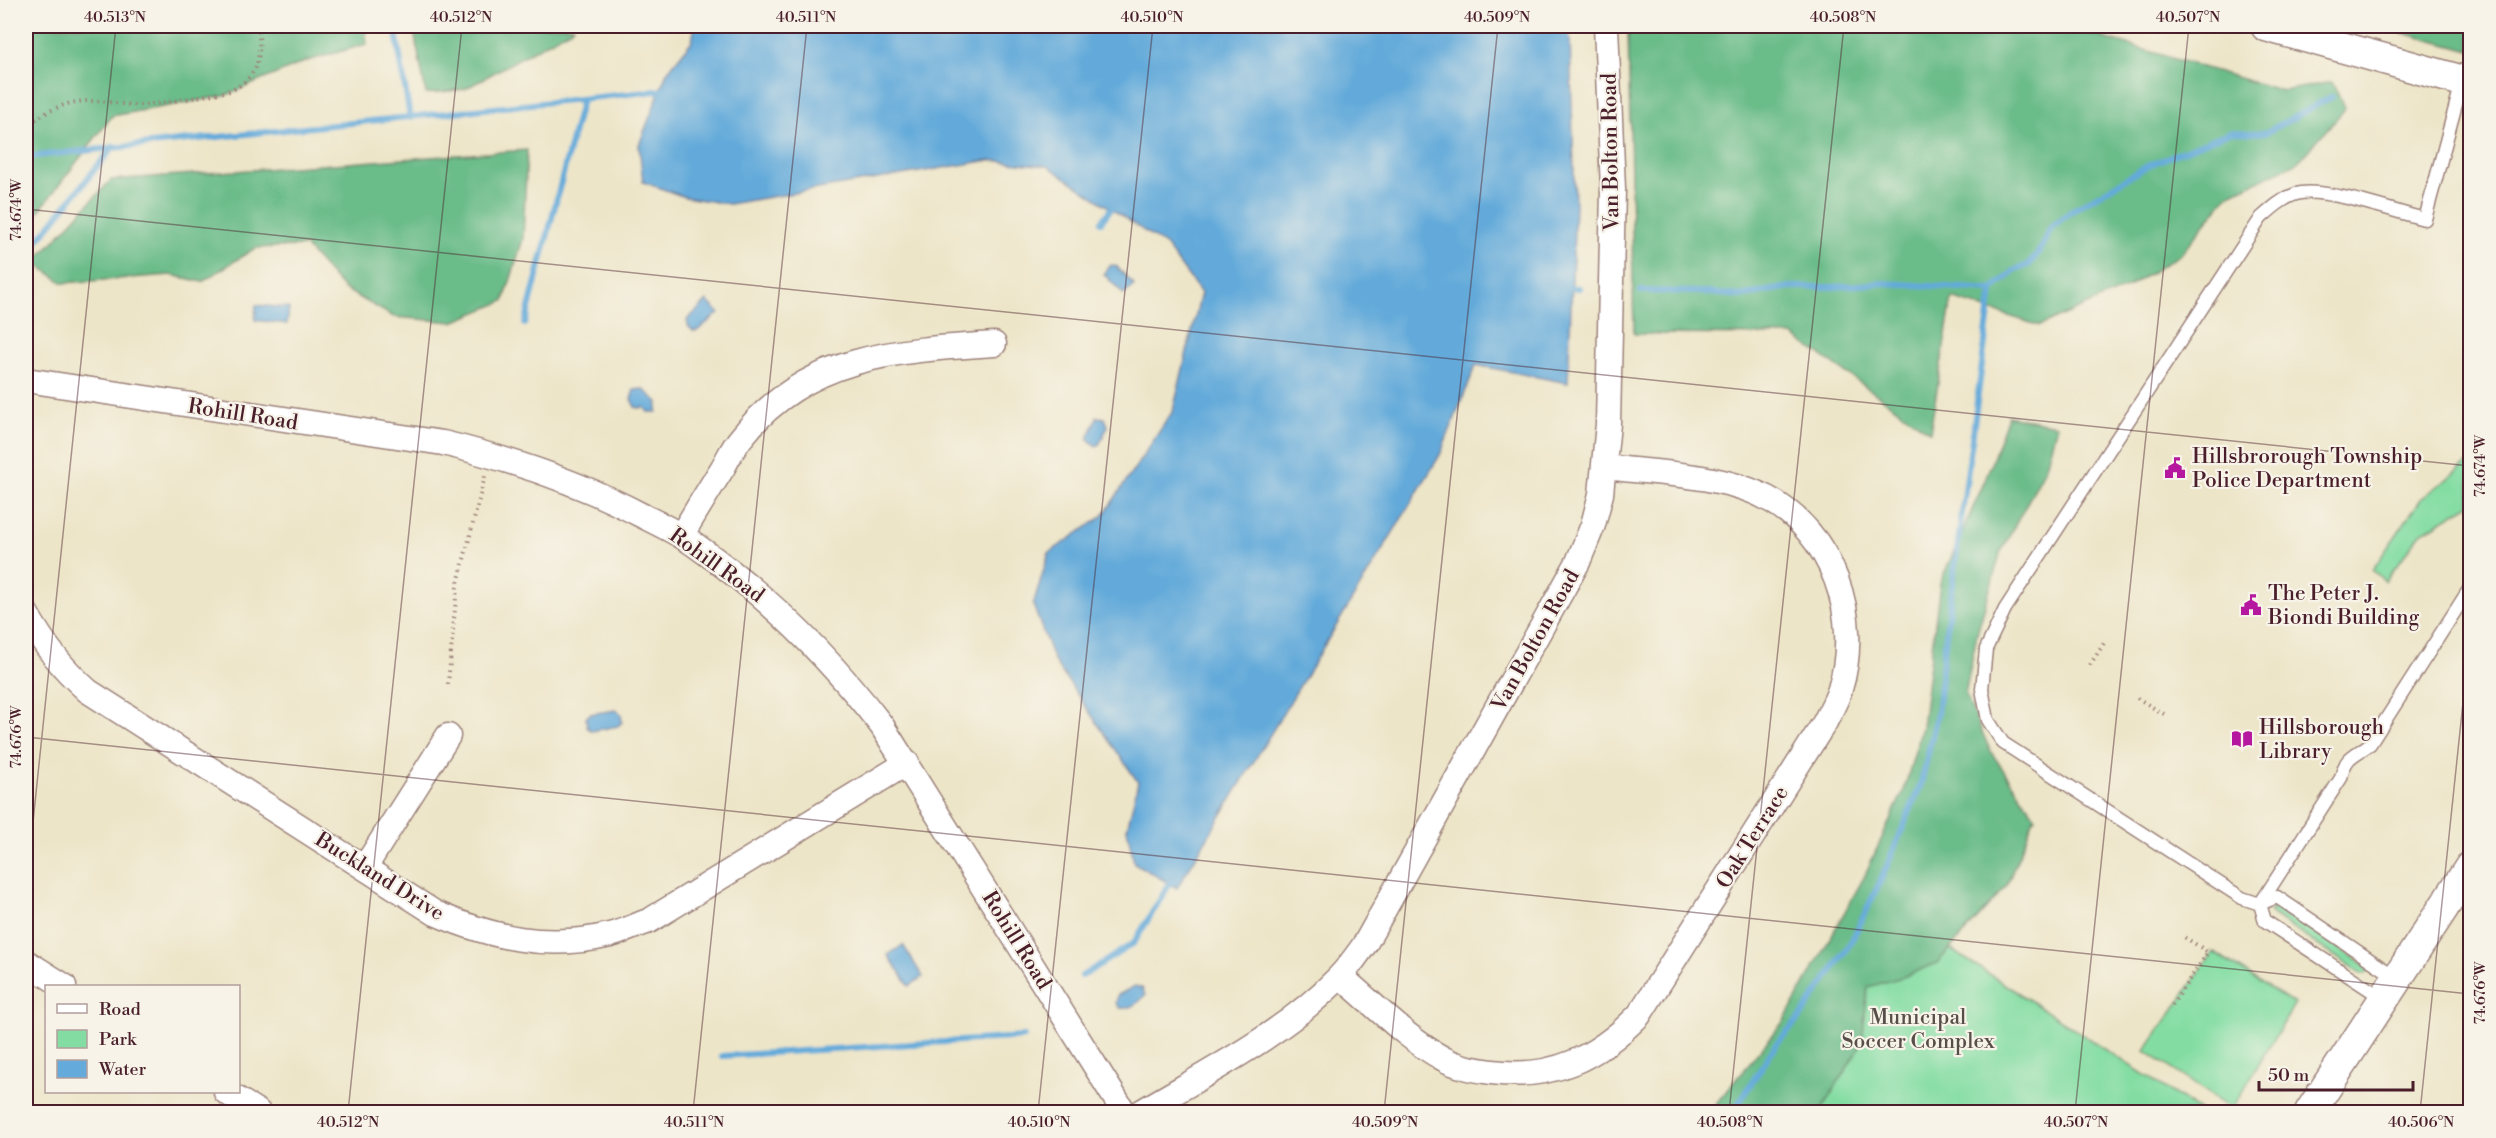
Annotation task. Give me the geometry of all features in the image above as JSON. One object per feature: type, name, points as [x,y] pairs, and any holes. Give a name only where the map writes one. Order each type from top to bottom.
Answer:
[{"type":"street","name":"Van Bolton Road","points":[[1141,1113],[1280,1026],[1303,1010],[1340,976],[1365,944],[1578,562],[1593,525],[1605,467],[1612,293],[1613,189],[1606,26]]},
{"type":"street","points":[[2266,26],[2467,82]]},
{"type":"street","points":[[681,536],[740,438],[764,413],[792,390],[824,372],[882,354],[994,344]]},
{"type":"street","name":"Rohill Road","points":[[26,380],[465,448],[574,483],[681,536],[764,598],[805,636],[848,682],[907,763],[1124,1113]]},
{"type":"street","name":"Oak Terrace","points":[[1340,976],[1415,1040],[1445,1060],[1475,1070],[1513,1075],[1543,1072],[1570,1064],[1596,1052],[1619,1036],[1639,1016],[1825,722],[1840,689],[1847,653],[1847,615],[1837,580],[1818,545],[1794,518],[1766,497],[1739,487],[1687,477],[1605,467]]},
{"type":"street","name":"Buckland Drive","points":[[26,613],[42,642],[62,668],[88,691],[435,913],[471,928],[506,938],[543,942],[576,941],[611,935],[649,921],[907,763]]},
{"type":"street","points":[[365,867],[448,736]]},
{"type":"street","points":[[2310,1113],[2470,867]]},
{"type":"street","points":[[26,962],[61,985]]},
{"type":"street","points":[[228,1093],[258,1113]]},
{"type":"lane","points":[[2391,988],[2277,897],[2260,904],[2242,898],[2002,743],[1988,720],[1982,689],[1986,649],[2011,599],[2260,218],[2275,205],[2296,194],[2322,193],[2425,219],[2467,82]]},
{"type":"lane","points":[[2391,988],[2265,921],[2260,904],[2341,778],[2349,756],[2370,744],[2470,588]]},
{"type":"path","points":[[26,127],[54,107],[74,102],[94,100],[117,105],[142,105],[230,91],[242,85],[254,72],[260,42],[258,26]]},
{"type":"path","points":[[448,684],[457,587],[485,474]]},
{"type":"path","points":[[2090,665],[2106,640]]},
{"type":"path","points":[[2137,698],[2164,714]]},
{"type":"path","points":[[2172,1005],[2208,952],[2181,935]]},
{"type":"green space","points":[[26,26],[365,26],[367,44],[307,61],[224,96],[112,116],[26,228]]},
{"type":"green space","points":[[413,26],[574,26],[465,89],[426,94]]},
{"type":"green space","points":[[1628,26],[2064,26],[2283,91],[2332,82],[2345,109],[2298,162],[2228,195],[2181,254],[2128,287],[2040,326],[1952,298],[1930,432],[1792,335],[1634,334]]},
{"type":"green space","points":[[2377,26],[2470,26],[2470,51]]},
{"type":"green space","points":[[527,150],[523,239],[504,301],[453,322],[394,317],[344,289],[305,246],[255,248],[202,282],[171,275],[63,283],[34,262],[111,180]]},
{"type":"green space","points":[[2008,416],[2057,425],[2046,467],[2000,554],[1977,634],[1965,694],[1991,752],[2035,816],[2006,887],[1937,963],[1903,977],[1868,987],[1862,1043],[1820,1112],[1709,1112],[1784,1021],[1863,879],[1904,790],[1922,727],[1940,583],[1986,478]]},
{"type":"green space","points":[[2469,462],[2470,504],[2421,533],[2385,581],[2372,570],[2421,499]]},
{"type":"green space","points":[[2276,907],[2367,966],[2367,973],[2362,974],[2272,915],[2270,909]]},
{"type":"green space","name":"Municipal Soccer Complex","points":[[1890,910],[2202,1112],[1774,1112]]},
{"type":"green space","points":[[2213,952],[2295,1004],[2232,1109],[2145,1051]]},
{"type":"water","points":[[695,26],[1566,26],[1570,38],[1575,205],[1568,383],[1476,365],[1440,455],[1177,888],[1134,863],[1127,829],[1138,782],[1054,661],[1033,605],[1049,553],[1103,516],[1173,411],[1201,293],[1166,246],[1048,166],[990,160],[729,204],[685,197],[643,182],[639,145],[667,72],[692,41]]},
{"type":"water","points":[[1111,265],[1116,266],[1134,285],[1124,295],[1104,274]]},
{"type":"water","points":[[707,301],[719,313],[697,331],[693,331],[688,326],[687,320]]},
{"type":"water","points":[[256,305],[289,308],[287,324],[255,320]]},
{"type":"water","points":[[643,389],[658,402],[657,412],[648,412],[644,407],[635,407],[631,399],[634,390]]},
{"type":"water","points":[[1097,417],[1105,418],[1108,426],[1099,445],[1096,446],[1088,439]]},
{"type":"water","points":[[616,710],[621,714],[622,722],[618,726],[592,731],[587,727],[586,718],[590,714]]},
{"type":"water","points":[[903,945],[923,977],[909,986],[888,955]]},
{"type":"water","points":[[1135,986],[1142,988],[1145,995],[1134,1005],[1120,1008],[1116,1003],[1118,995]]},
{"type":"waterway","points":[[395,26],[410,117]]},
{"type":"waterway","points":[[26,157],[666,90]]},
{"type":"waterway","points":[[1733,1112],[1777,1043],[1803,1014],[1851,942],[1881,880],[1921,784],[1937,714],[1992,290],[2014,271],[2030,264],[2044,244],[2051,227],[2076,208],[2149,165],[2230,132],[2265,133],[2331,97]]},
{"type":"waterway","points":[[525,324],[582,99]]},
{"type":"waterway","points":[[26,255],[113,147]]},
{"type":"waterway","points":[[1101,222],[1115,203]]},
{"type":"waterway","points":[[1641,291],[1699,292],[1740,296],[1790,287],[1834,287],[1884,283],[1992,290]]},
{"type":"waterway","points":[[1563,287],[1579,288]]},
{"type":"waterway","points":[[1082,976],[1134,943],[1173,878]]},
{"type":"waterway","points":[[722,1056],[1024,1037]]},
{"type":"place","name":"Hillsbrorough Township Police Department","points":[[2175,468]]},
{"type":"place","name":"The Peter J. Biondi Building","points":[[2251,605]]},
{"type":"place","name":"Hillsborough Library","points":[[2242,739]]}]
